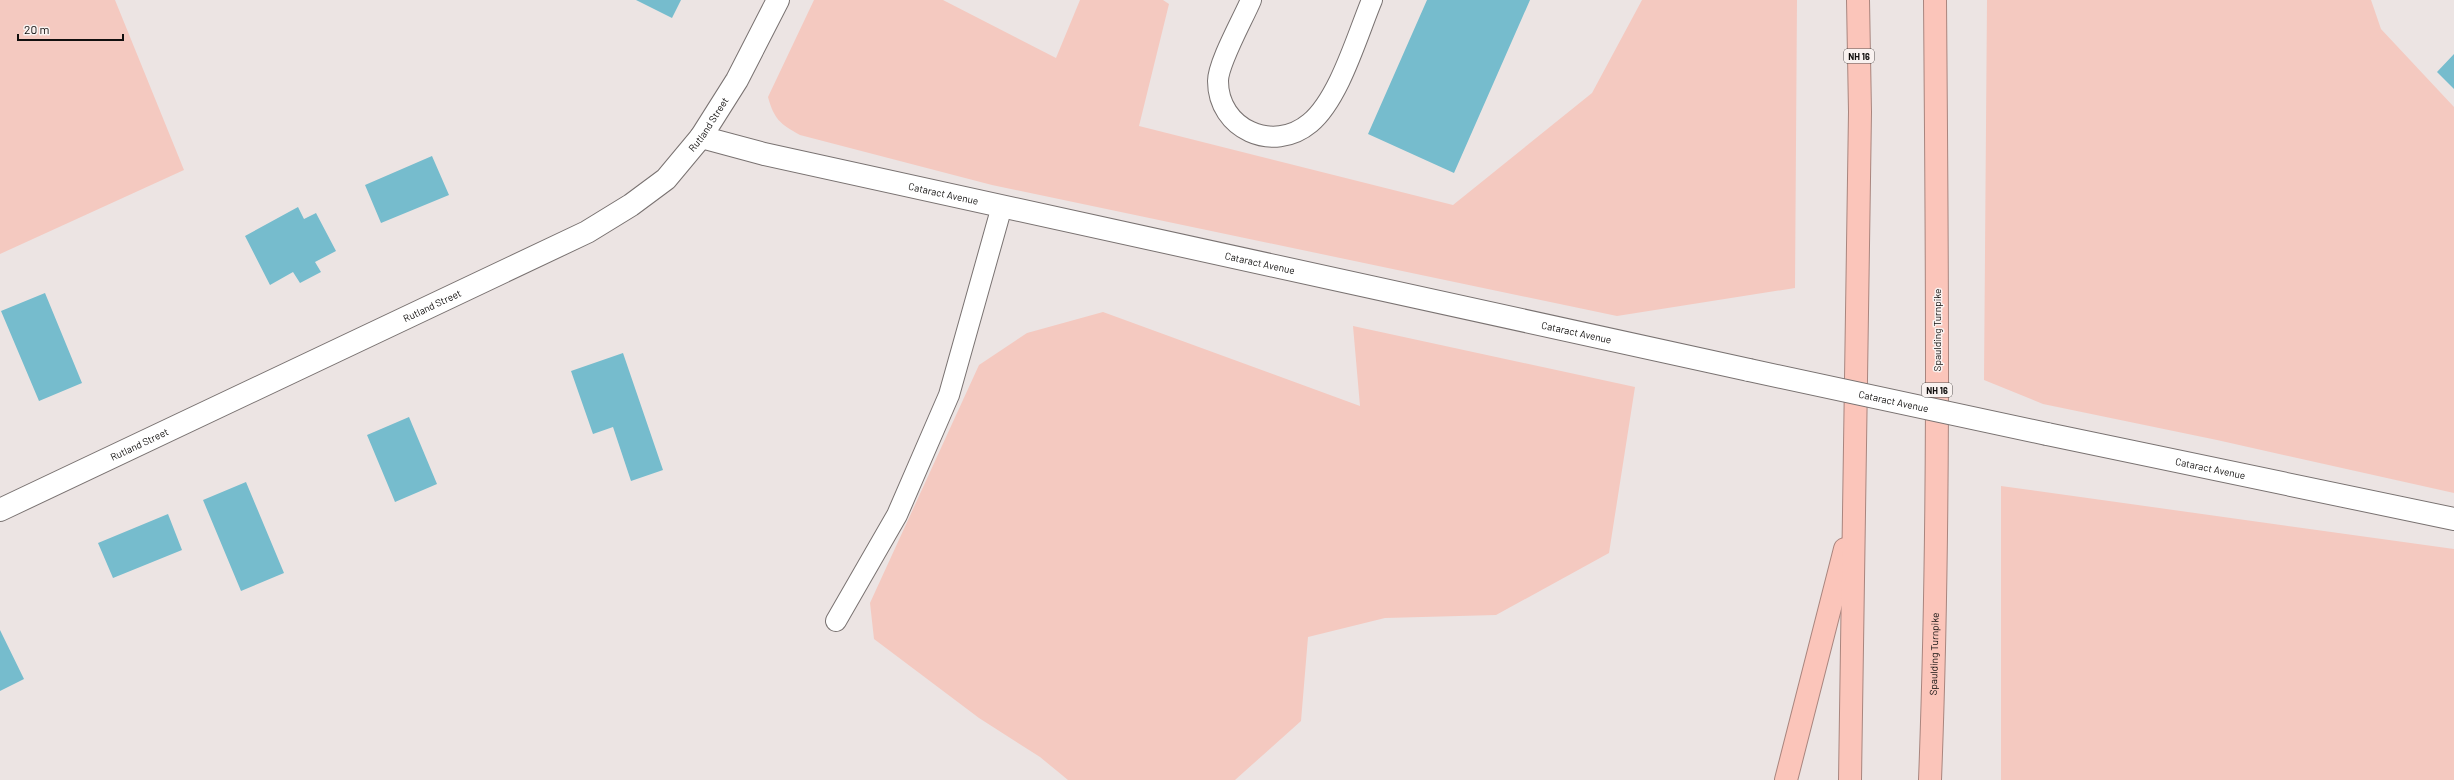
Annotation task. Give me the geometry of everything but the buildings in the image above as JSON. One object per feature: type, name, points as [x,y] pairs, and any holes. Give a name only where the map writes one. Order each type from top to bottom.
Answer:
[{"type":"highway","name":"NH 16","points":[[1850,780],[1860,112],[1858,0]]},
{"type":"highway","name":"Spaulding Turnpike","points":[[1930,780],[1935,649],[1937,339],[1935,0]]},
{"type":"highway","points":[[1786,780],[1854,513]]},
{"type":"street","name":"Rutland Street","points":[[0,510],[587,232],[631,205],[666,179],[701,137],[737,80],[778,0]]},
{"type":"street","name":"Cataract Avenue","points":[[701,137],[764,154],[1750,370],[2454,519]]},
{"type":"lane","points":[[1251,0],[1221,67],[1218,80],[1220,98],[1226,110],[1240,126],[1262,137],[1285,136],[1309,124],[1329,102],[1372,0]]},
{"type":"lane","points":[[836,621],[897,515],[949,395],[1002,206]]},
{"type":"shaded area","points":[[0,0],[115,0],[184,170],[0,254]]},
{"type":"shaded area","points":[[814,0],[943,0],[1056,58],[1080,0],[1163,0],[1169,4],[1139,126],[1453,205],[1592,93],[1642,0],[1797,0],[1795,288],[1617,316],[992,185],[800,135],[787,128],[775,116],[768,97]]},
{"type":"shaded area","points":[[1987,0],[2371,0],[2381,29],[2454,107],[2454,493],[2217,440],[2043,404],[1984,380]]},
{"type":"shaded area","points":[[1103,312],[1360,406],[1353,326],[1635,387],[1609,553],[1496,615],[1385,618],[1308,637],[1301,721],[1235,780],[1068,780],[1040,757],[979,718],[874,639],[870,603],[979,365],[1027,333]]},
{"type":"shaded area","points":[[2001,486],[2454,549],[2454,780],[2001,780]]}]
